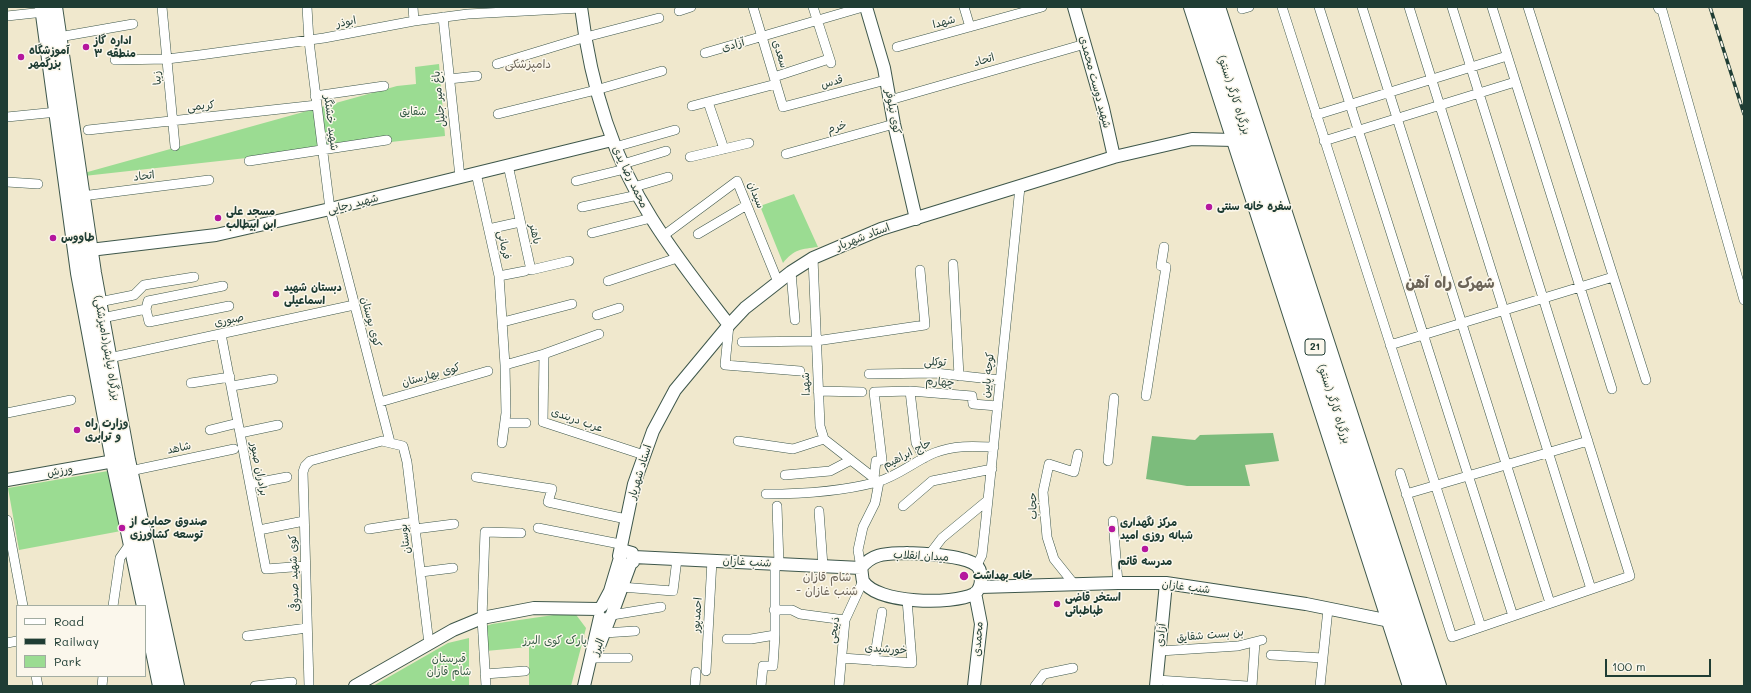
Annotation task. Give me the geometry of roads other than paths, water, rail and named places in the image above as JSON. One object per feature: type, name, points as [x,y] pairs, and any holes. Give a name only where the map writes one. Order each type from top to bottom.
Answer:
[{"type":"highway","points":[[1192,7],[1234,140],[1342,451],[1390,621],[1411,686]]},
{"type":"highway","name":"بزرگراه کارگر (سنتو)","points":[[1204,7],[1342,451],[1426,686]]},
{"type":"highway","name":"بزرگراه کارگر (سنتو)","points":[[1217,7],[1438,686]]},
{"type":"highway","name":"بزرگراه نیایش(دامپزشکی)","points":[[47,9],[59,37],[90,250],[109,358],[130,471],[176,686]]},
{"type":"highway","name":"بزرگراه نیایش(دامپزشکی)","points":[[47,9],[57,112],[79,273],[114,461],[145,605]]},
{"type":"highway","name":"بزرگراه نیایش(دامپزشکی)","points":[[146,611],[161,686]]},
{"type":"main road","name":"کوی نیلوفر","points":[[865,7],[886,80],[894,124],[916,218]]},
{"type":"main road","name":"شهید دوست محمدی","points":[[1074,7],[1103,108],[1114,157]]},
{"type":"main road","name":"محمد رضا یدی","points":[[581,8],[596,90],[613,144],[651,218],[677,258],[729,325]]},
{"type":"main road","name":"استاد شهریار","points":[[626,556],[626,519],[634,484],[653,431],[674,390],[729,325],[791,272],[813,258],[881,229],[1114,157],[1192,139],[1234,140]]},
{"type":"main road","name":"شهید رجایی","points":[[90,250],[216,235],[330,209],[508,165],[613,144]]},
{"type":"main road","name":"ورزش","points":[[7,480],[114,461]]},
{"type":"main road","name":"میدان انقلاب","points":[[862,574],[868,559],[885,554],[907,553],[966,559],[977,566]]},
{"type":"main road","name":"شنب غازان","points":[[626,556],[823,566],[862,574]]},
{"type":"main road","name":"البرز","points":[[585,681],[604,632],[605,613],[621,587],[626,556]]},
{"type":"main road","name":"البرز","points":[[585,681],[610,592],[626,556]]},
{"type":"main road","points":[[862,574],[875,590],[893,597],[943,601],[965,597],[978,590],[981,584],[981,574],[977,566]]},
{"type":"main road","name":"شنب غازان","points":[[978,590],[1074,584],[1166,583],[1306,604],[1390,621]]},
{"type":"main road","name":"آزادی","points":[[1156,683],[1166,583]]},
{"type":"main road","name":"محمدی","points":[[974,686],[981,624],[978,590]]},
{"type":"main road","points":[[355,686],[453,630],[482,618],[534,608],[581,608],[605,613]]},
{"type":"street","name":"زیبا","points":[[162,7],[175,146]]},
{"type":"street","name":"شهید خشتگر","points":[[307,7],[308,40],[330,209]]},
{"type":"street","points":[[413,7],[414,21]]},
{"type":"street","points":[[679,11],[692,7]]},
{"type":"street","name":"سعدی","points":[[753,7],[783,107]]},
{"type":"street","points":[[692,106],[830,61],[813,7]]},
{"type":"street","name":"آزادی","points":[[705,53],[865,7]]},
{"type":"street","points":[[964,7],[970,27]]},
{"type":"street","name":"شهدا","points":[[897,47],[1042,7]]},
{"type":"street","points":[[1282,7],[1481,627]]},
{"type":"street","points":[[1319,7],[1513,616]]},
{"type":"street","points":[[1362,7],[1463,323],[1550,603]]},
{"type":"street","points":[[1409,7],[1592,589]]},
{"type":"street","points":[[1400,473],[1452,637],[1630,576],[1452,7]]},
{"type":"street","points":[[1492,7],[1612,389]]},
{"type":"street","points":[[1528,7],[1646,380]]},
{"type":"street","points":[[1658,7],[1662,10],[1744,300]]},
{"type":"street","name":"ابوذر","points":[[115,60],[167,59],[308,40],[414,21],[443,18],[468,10],[581,8]]},
{"type":"street","points":[[7,16],[47,9]]},
{"type":"street","name":"باغ میر جلیل","points":[[443,18],[460,177]]},
{"type":"street","points":[[498,64],[586,37],[659,18]]},
{"type":"street","points":[[59,37],[133,24]]},
{"type":"street","name":"اتحاد","points":[[890,100],[1085,44]]},
{"type":"street","points":[[1316,114],[1507,56]]},
{"type":"street","points":[[498,114],[596,90],[662,71]]},
{"type":"street","points":[[449,79],[477,76]]},
{"type":"street","name":"قدس","points":[[783,107],[886,80]]},
{"type":"street","points":[[1324,141],[1516,82]]},
{"type":"street","name":"کریمی","points":[[88,130],[173,121],[316,100],[384,86]]},
{"type":"street","points":[[708,102],[724,149]]},
{"type":"street","points":[[7,117],[57,112]]},
{"type":"street","name":"خرم","points":[[786,154],[894,124]]},
{"type":"street","points":[[613,144],[675,130]]},
{"type":"street","points":[[249,161],[388,140]]},
{"type":"street","points":[[690,157],[749,142]]},
{"type":"street","points":[[576,181],[624,167],[666,151]]},
{"type":"street","name":"باهنر","points":[[508,165],[531,270],[569,261]]},
{"type":"street","name":"فرمانی","points":[[476,173],[499,276],[503,322],[504,366],[505,423],[502,443]]},
{"type":"street","points":[[582,207],[636,191],[668,177]]},
{"type":"street","name":"اتحاد","points":[[82,196],[209,180]]},
{"type":"street","name":"سیدان","points":[[663,236],[737,181],[778,282]]},
{"type":"street","points":[[7,182],[38,184]]},
{"type":"street","name":"کوچه پایین","points":[[977,566],[982,555],[992,469],[997,406],[1020,186]]},
{"type":"street","points":[[698,234],[747,205]]},
{"type":"street","name":"کوی بوستان","points":[[330,209],[390,442]]},
{"type":"street","points":[[592,233],[651,218]]},
{"type":"street","points":[[493,228],[520,222]]},
{"type":"street","points":[[1146,396],[1166,267],[1161,266],[1164,247]]},
{"type":"street","points":[[608,281],[677,258]]},
{"type":"street","name":"شهدا","points":[[813,258],[820,426],[824,439]]},
{"type":"street","points":[[953,264],[959,376]]},
{"type":"street","points":[[742,342],[816,341],[925,325],[920,270]]},
{"type":"street","points":[[499,276],[525,271]]},
{"type":"street","points":[[791,272],[795,320]]},
{"type":"street","points":[[99,302],[134,295],[144,285],[194,277]]},
{"type":"street","points":[[1390,345],[1613,277]]},
{"type":"street","points":[[223,286],[148,301],[146,309],[149,322],[229,306]]},
{"type":"street","name":"صبوری","points":[[109,358],[354,304]]},
{"type":"street","points":[[503,322],[572,304]]},
{"type":"street","points":[[597,315],[619,308]]},
{"type":"street","points":[[102,318],[146,309]]},
{"type":"street","points":[[729,325],[725,365],[800,371]]},
{"type":"street","name":"برادران صبور","points":[[222,334],[266,569],[306,566]]},
{"type":"street","points":[[504,366],[544,354],[599,334]]},
{"type":"street","name":"عرب دربندی","points":[[544,354],[543,422],[644,455]]},
{"type":"street","name":"کوی بهارستان","points":[[380,402],[488,371]]},
{"type":"street","name":"توکلی","points":[[869,374],[935,374],[1000,380]]},
{"type":"street","points":[[191,383],[230,377]]},
{"type":"street","points":[[232,386],[273,379]]},
{"type":"street","points":[[818,391],[862,392]]},
{"type":"street","points":[[910,391],[916,443],[924,458]]},
{"type":"street","name":"چهارم","points":[[876,480],[876,461],[882,460],[874,392],[910,391],[972,396],[973,404],[997,406]]},
{"type":"street","points":[[1108,461],[1114,398]]},
{"type":"street","points":[[7,412],[71,400]]},
{"type":"street","points":[[210,430],[238,423]]},
{"type":"street","points":[[505,423],[526,423]]},
{"type":"street","points":[[240,433],[278,425]]},
{"type":"street","points":[[738,441],[793,449],[824,439],[876,480],[875,503],[863,527],[858,550],[862,574]]},
{"type":"street","name":"کوی شهید صدوقی","points":[[309,686],[303,472],[305,466],[310,461],[382,441],[390,442]]},
{"type":"street","points":[[1406,494],[1588,441]]},
{"type":"street","name":"بوستان","points":[[390,442],[403,446],[407,462],[429,644]]},
{"type":"street","name":"حاج ابراهیم","points":[[766,494],[808,494],[876,480],[952,447],[994,447]]},
{"type":"street","name":"شاهد","points":[[130,471],[234,449]]},
{"type":"street","name":"حجاب","points":[[1074,584],[1054,558],[1047,537],[1043,492],[1049,464],[1074,472],[1078,454]]},
{"type":"street","points":[[785,475],[830,471],[851,460]]},
{"type":"street","points":[[903,506],[932,481],[992,469]]},
{"type":"street","points":[[250,484],[287,477]]},
{"type":"street","points":[[476,477],[552,489],[548,502],[626,519]]},
{"type":"street","points":[[929,555],[942,538],[988,500]]},
{"type":"street","points":[[761,686],[763,666],[773,666],[777,564],[777,506]]},
{"type":"street","points":[[820,511],[823,566]]},
{"type":"street","points":[[7,520],[23,605]]},
{"type":"street","points":[[259,530],[304,521]]},
{"type":"street","points":[[1113,521],[1118,583]]},
{"type":"street","points":[[369,529],[415,525],[454,524]]},
{"type":"street","points":[[538,528],[626,556]]},
{"type":"street","points":[[486,686],[482,618],[485,532],[521,533]]},
{"type":"street","points":[[113,605],[120,558],[132,541]]},
{"type":"street","points":[[621,587],[672,591],[677,559]]},
{"type":"street","name":"احمدپور","points":[[706,671],[712,560]]},
{"type":"street","points":[[421,572],[453,568]]},
{"type":"street","name":"ذبیحی","points":[[839,686],[845,620],[862,574]]},
{"type":"street","name":"خورشیدی","points":[[842,658],[912,663],[907,599]]},
{"type":"street","points":[[605,613],[661,607]]},
{"type":"street","points":[[1320,686],[1328,609]]},
{"type":"street","points":[[774,610],[792,610],[800,614],[845,620]]},
{"type":"street","points":[[874,661],[882,612]]},
{"type":"street","points":[[247,636],[307,628]]},
{"type":"street","points":[[604,632],[635,631]]},
{"type":"street","points":[[727,639],[751,640],[775,635]]},
{"type":"street","name":"بن بست شقایق","points":[[1160,651],[1238,646],[1259,641],[1252,686]]},
{"type":"street","points":[[1271,655],[1323,658]]},
{"type":"street","points":[[594,658],[628,658]]},
{"type":"street","points":[[1036,686],[1044,674],[1073,668]]},
{"type":"street","points":[[485,674],[525,671]]},
{"type":"street","points":[[695,686],[696,672]]},
{"type":"street","points":[[255,686],[292,682]]},
{"type":"street","points":[[1156,683],[1247,686]]},
{"type":"railway","points":[[1710,7],[1744,114]]},
{"type":"place","name":"اداره گاز منطقه ۳","points":[[86,47]]},
{"type":"place","name":"آموزشگاه بزرگمهر","points":[[21,57]]},
{"type":"place","name":"سفره خانه سنتی","points":[[1209,207]]},
{"type":"place","name":"مسجد علی ابن ابیطالب","points":[[218,218]]},
{"type":"place","name":"طاووس","points":[[53,238]]},
{"type":"place","name":"دبستان شهید اسماعیلی","points":[[276,294]]},
{"type":"place","name":"وزارت راه و ترابری","points":[[77,430]]},
{"type":"place","name":"صندوق حمایت از توسعه کشاورزی","points":[[122,528]]},
{"type":"place","name":"مرکز نگهداری شبانه روزی امید","points":[[1112,529]]},
{"type":"place","name":"مدرسه قائم","points":[[1145,549]]},
{"type":"place","name":"خانه بهداشت","points":[[964,576]]},
{"type":"place","name":"استخر قاضی طباطبائی","points":[[1057,604]]},
{"type":"district","name":"دامپزشکی","points":[[528,64]]},
{"type":"district","name":"شهرک راه آهن","points":[[1450,283]]},
{"type":"district","name":"شام قازان - شنب غازان","points":[[827,584]]},
{"type":"park label","name":"شقایق","points":[[413,112]]},
{"type":"park label","name":"پارک کوی البرز","points":[[555,641]]},
{"type":"park label","name":"قبرستان شام قازان","points":[[449,665]]}]
